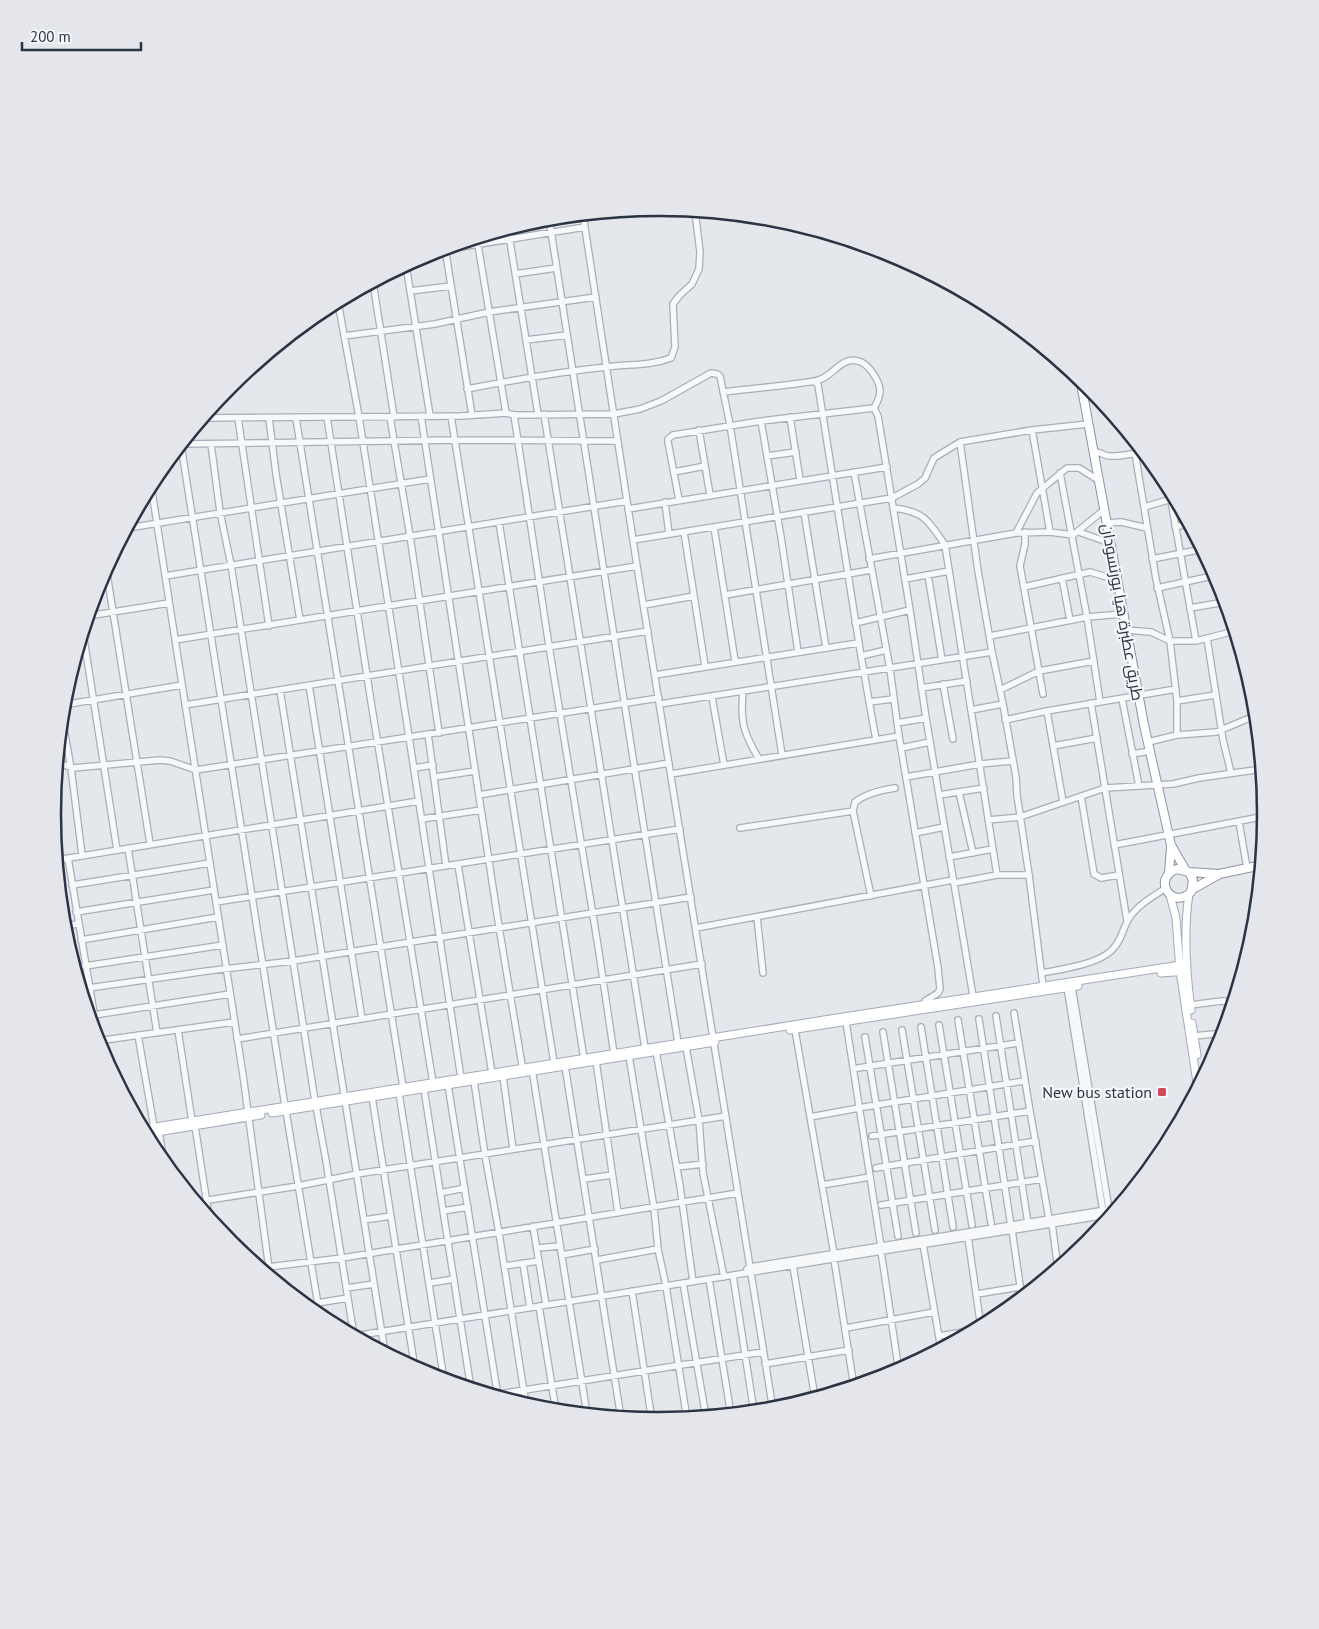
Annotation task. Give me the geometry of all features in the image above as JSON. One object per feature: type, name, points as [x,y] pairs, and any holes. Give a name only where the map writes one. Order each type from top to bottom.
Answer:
[{"type":"highway","name":"طريق عطبرة هيا بورتسودان","points":[[1082,390],[1138,696],[1171,846]]},
{"type":"highway","points":[[1171,846],[1169,873],[1165,880],[1168,891],[1179,898],[1219,874]]},
{"type":"highway","points":[[1171,846],[1193,880],[1191,892]]},
{"type":"highway","points":[[1169,873],[1177,869],[1187,872],[1219,874],[1255,866]]},
{"type":"main road","points":[[1168,891],[1176,918],[1197,1078]]},
{"type":"main road","points":[[1191,892],[1185,925],[1182,968],[1200,1069]]},
{"type":"main road","points":[[532,1069],[554,1063],[678,1043],[795,1030],[846,1022],[973,996],[1182,968]]},
{"type":"main road","points":[[344,1099],[372,1097],[433,1083],[492,1073],[566,1066],[686,1047],[713,1040],[1069,987],[1182,968]]},
{"type":"main road","points":[[152,1132],[194,1123],[401,1090],[424,1089],[474,1081],[523,1070]]},
{"type":"main road","points":[[151,1130],[157,1130]]},
{"type":"street","points":[[467,388],[607,367],[642,364],[671,358],[675,347],[673,304],[678,296],[692,284],[699,269],[700,252],[696,218]]},
{"type":"street","points":[[584,221],[637,566],[772,1402]]},
{"type":"street","points":[[550,227],[581,440],[678,1043]]},
{"type":"street","points":[[493,241],[510,240],[585,227]]},
{"type":"street","points":[[509,236],[532,378],[549,440],[645,1048]]},
{"type":"street","points":[[478,245],[506,413]]},
{"type":"street","points":[[446,256],[472,416]]},
{"type":"street","points":[[515,274],[556,268]]},
{"type":"street","points":[[407,273],[430,416]]},
{"type":"street","points":[[410,291],[450,286]]},
{"type":"street","points":[[374,289],[394,441],[439,733]]},
{"type":"street","points":[[344,336],[456,320],[489,312],[596,296]]},
{"type":"street","points":[[339,309],[363,441],[461,1078]]},
{"type":"street","points":[[526,340],[567,335]]},
{"type":"street","points":[[723,392],[815,381],[830,374],[843,362],[860,361],[870,367],[880,390],[879,399],[874,408]]},
{"type":"street","points":[[213,416],[296,418],[472,416],[506,413],[614,414],[648,406],[715,373],[720,376],[730,425],[782,755]]},
{"type":"street","points":[[815,381],[818,385],[858,643],[876,740]]},
{"type":"street","points":[[679,500],[668,442],[670,436],[761,420],[874,408]]},
{"type":"street","points":[[874,408],[878,416],[894,508],[917,664],[973,996]]},
{"type":"street","points":[[514,414],[614,1054]]},
{"type":"street","points":[[421,416],[499,927],[523,1070]]},
{"type":"street","points":[[451,416],[554,1063]]},
{"type":"street","points":[[327,417],[433,1083]]},
{"type":"street","points":[[790,417],[800,480]]},
{"type":"street","points":[[238,418],[240,443],[269,626]]},
{"type":"street","points":[[269,418],[280,503],[300,620]]},
{"type":"street","points":[[296,418],[381,946],[410,1166],[443,1371]]},
{"type":"street","points":[[761,420],[798,652]]},
{"type":"street","points":[[634,540],[892,498],[918,484],[925,478],[934,458],[960,442],[1032,430],[1088,424]]},
{"type":"street","points":[[699,430],[710,495]]},
{"type":"street","points":[[1032,430],[1050,532]]},
{"type":"street","points":[[189,445],[455,440],[618,441]]},
{"type":"street","points":[[960,442],[992,652],[1016,777],[1043,986]]},
{"type":"street","points":[[211,444],[220,512],[353,1328]]},
{"type":"street","points":[[767,456],[796,452]]},
{"type":"street","points":[[1094,452],[1112,457],[1135,453],[1157,588],[1170,641],[1177,701],[1177,735]]},
{"type":"street","points":[[183,453],[220,700],[318,1303],[348,1298]]},
{"type":"street","points":[[674,472],[705,466]]},
{"type":"street","points":[[628,509],[772,484],[887,467]]},
{"type":"street","points":[[1016,533],[1032,501],[1042,489],[1067,468],[1074,467],[1098,480]]},
{"type":"street","points":[[854,472],[890,669],[899,736],[938,968],[940,989],[936,996],[926,1000],[926,1007]]},
{"type":"street","points":[[1060,473],[1076,534],[1078,574],[1087,617],[1100,702]]},
{"type":"street","points":[[135,527],[430,479]]},
{"type":"street","points":[[153,497],[249,1114],[268,1266]]},
{"type":"street","points":[[1144,507],[1168,500]]},
{"type":"street","points":[[165,576],[627,501]]},
{"type":"street","points":[[665,502],[669,534]]},
{"type":"street","points":[[894,508],[907,509],[918,513],[928,521],[945,545],[997,875]]},
{"type":"street","points":[[1174,508],[1175,527],[1196,641]]},
{"type":"street","points":[[1076,534],[1104,510]]},
{"type":"street","points":[[804,512],[826,648]]},
{"type":"street","points":[[499,522],[584,1059]]},
{"type":"street","points":[[1106,523],[1121,522],[1147,528]]},
{"type":"street","points":[[1175,527],[1183,525]]},
{"type":"street","points":[[714,527],[735,662]]},
{"type":"street","points":[[684,532],[705,666]]},
{"type":"street","points":[[869,559],[1025,532],[1076,534],[1110,543]]},
{"type":"street","points":[[1025,532],[1025,544],[1020,564],[1044,694]]},
{"type":"street","points":[[1152,559],[1196,550]]},
{"type":"street","points":[[175,640],[637,566]]},
{"type":"street","points":[[725,595],[871,570]]},
{"type":"street","points":[[905,579],[949,572]]},
{"type":"street","points":[[1024,587],[1094,572],[1107,577],[1116,576]]},
{"type":"street","points":[[928,575],[942,660]]},
{"type":"street","points":[[1157,588],[1208,577]]},
{"type":"street","points":[[1062,578],[1070,620]]},
{"type":"street","points":[[108,583],[150,844]]},
{"type":"street","points":[[644,605],[694,596]]},
{"type":"street","points":[[96,615],[169,603]]},
{"type":"street","points":[[1190,608],[1219,603]]},
{"type":"street","points":[[855,623],[910,610]]},
{"type":"street","points":[[990,636],[1087,617],[1123,614]]},
{"type":"street","points":[[1126,630],[1151,632],[1170,641],[1196,641],[1229,633]]},
{"type":"street","points":[[185,705],[648,631]]},
{"type":"street","points":[[1206,638],[1215,695],[1231,773]]},
{"type":"street","points":[[655,674],[858,643]]},
{"type":"street","points":[[85,648],[117,850]]},
{"type":"street","points":[[861,656],[886,650]]},
{"type":"street","points":[[64,765],[71,768],[160,760],[170,761],[196,770],[624,703],[712,697],[992,652]]},
{"type":"street","points":[[1000,690],[1039,671],[1094,661]]},
{"type":"street","points":[[921,688],[967,680]]},
{"type":"street","points":[[943,684],[953,739]]},
{"type":"street","points":[[72,703],[182,685]]},
{"type":"street","points":[[309,685],[362,1019]]},
{"type":"street","points":[[1005,720],[1176,689]]},
{"type":"street","points":[[280,690],[384,1345]]},
{"type":"street","points":[[743,692],[742,722],[745,736],[758,759]]},
{"type":"street","points":[[1177,701],[1215,695]]},
{"type":"street","points":[[712,697],[724,765]]},
{"type":"street","points":[[869,702],[893,698]]},
{"type":"street","points":[[1122,699],[1139,786]]},
{"type":"street","points":[[1091,703],[1127,920]]},
{"type":"street","points":[[971,710],[1003,704]]},
{"type":"street","points":[[1047,711],[1063,802]]},
{"type":"street","points":[[897,723],[926,718]]},
{"type":"street","points":[[1148,742],[1177,735],[1222,730],[1250,718]]},
{"type":"street","points":[[428,734],[446,866]]},
{"type":"street","points":[[671,774],[899,736]]},
{"type":"street","points":[[1053,746],[1097,738]]},
{"type":"street","points":[[66,739],[82,855]]},
{"type":"street","points":[[901,748],[930,742]]},
{"type":"street","points":[[1132,754],[1150,751]]},
{"type":"street","points":[[906,777],[980,764],[1012,761]]},
{"type":"street","points":[[479,795],[669,763]]},
{"type":"street","points":[[414,768],[433,765]]},
{"type":"street","points":[[988,820],[1020,817],[1105,788],[1174,784],[1256,770]]},
{"type":"street","points":[[435,777],[475,771]]},
{"type":"street","points":[[871,896],[853,811],[855,802],[880,790],[895,788]]},
{"type":"street","points":[[939,795],[984,788]]},
{"type":"street","points":[[959,792],[973,853]]},
{"type":"street","points":[[1081,796],[1094,874],[1100,878],[1119,875]]},
{"type":"street","points":[[63,859],[419,801]]},
{"type":"street","points":[[422,818],[481,810]]},
{"type":"street","points":[[740,828],[853,811]]},
{"type":"street","points":[[1114,845],[1258,818]]},
{"type":"street","points":[[1238,822],[1247,868]]},
{"type":"street","points":[[915,833],[944,828]]},
{"type":"street","points":[[216,902],[680,829]]},
{"type":"street","points":[[128,848],[157,1033]]},
{"type":"street","points":[[949,857],[993,849]]},
{"type":"street","points":[[68,858],[92,1002]]},
{"type":"street","points":[[72,885],[210,863]]},
{"type":"street","points":[[458,864],[492,1073]]},
{"type":"street","points":[[696,928],[925,886],[997,875],[1029,875]]},
{"type":"street","points":[[76,912],[214,890]]},
{"type":"street","points":[[1042,973],[1072,966],[1106,954],[1117,945],[1127,920],[1138,907],[1168,891]]},
{"type":"street","points":[[89,988],[293,961],[691,897]]},
{"type":"street","points":[[81,940],[218,917]]},
{"type":"street","points":[[757,917],[763,973]]},
{"type":"street","points":[[72,925],[78,924]]},
{"type":"street","points":[[85,966],[223,945]]},
{"type":"street","points":[[237,1039],[702,964]]},
{"type":"street","points":[[1069,987],[1095,1140],[1109,1209]]},
{"type":"street","points":[[96,1015],[230,994]]},
{"type":"street","points":[[1190,1005],[1228,1001]]},
{"type":"street","points":[[1014,1013],[1024,1081],[1057,1262]]},
{"type":"street","points":[[996,1016],[1028,1223]]},
{"type":"street","points":[[979,1019],[1021,1291]]},
{"type":"street","points":[[958,1020],[991,1222]]},
{"type":"street","points":[[106,1040],[234,1022]]},
{"type":"street","points":[[846,1022],[862,1108],[870,1177],[898,1363]]},
{"type":"street","points":[[939,1025],[972,1225]]},
{"type":"street","points":[[921,1027],[953,1227]]},
{"type":"street","points":[[178,1030],[207,1205]]},
{"type":"street","points":[[795,1030],[846,1328],[853,1381]]},
{"type":"street","points":[[902,1030],[935,1230]]},
{"type":"street","points":[[883,1032],[916,1233]]},
{"type":"street","points":[[1194,1036],[1216,1034]]},
{"type":"street","points":[[138,1035],[160,1144]]},
{"type":"street","points":[[865,1037],[898,1236]]},
{"type":"street","points":[[858,1068],[1018,1043]]},
{"type":"street","points":[[686,1047],[698,1120],[703,1173],[724,1277]]},
{"type":"street","points":[[656,1052],[682,1203],[693,1282]]},
{"type":"street","points":[[629,1056],[654,1208],[658,1249],[687,1412]]},
{"type":"street","points":[[596,1061],[618,1213]]},
{"type":"street","points":[[566,1066],[620,1411]]},
{"type":"street","points":[[532,1069],[586,1408]]},
{"type":"street","points":[[503,1076],[513,1149]]},
{"type":"street","points":[[474,1081],[484,1155],[499,1233],[524,1397]]},
{"type":"street","points":[[810,1117],[1024,1081]]},
{"type":"street","points":[[448,1085],[486,1315],[495,1389]]},
{"type":"street","points":[[424,1089],[470,1382]]},
{"type":"street","points":[[372,1097],[414,1359]]},
{"type":"street","points":[[872,1136],[1030,1111]]},
{"type":"street","points":[[203,1201],[298,1186],[357,1174],[726,1116]]},
{"type":"street","points":[[876,1168],[1036,1141]]},
{"type":"street","points":[[676,1168],[703,1164]]},
{"type":"street","points":[[584,1179],[612,1176]]},
{"type":"street","points":[[822,1185],[870,1177]]},
{"type":"street","points":[[881,1205],[1042,1179]]},
{"type":"street","points":[[440,1193],[465,1188]]},
{"type":"street","points":[[269,1267],[311,1263],[369,1254],[738,1193]]},
{"type":"street","points":[[444,1211],[468,1207]]},
{"type":"street","points":[[363,1335],[733,1276],[750,1270],[834,1256],[1105,1214]]},
{"type":"street","points":[[364,1220],[391,1216]]},
{"type":"street","points":[[881,1249],[923,1244],[946,1238],[968,1237],[1028,1223],[1050,1222]]},
{"type":"street","points":[[533,1226],[546,1305]]},
{"type":"street","points":[[968,1237],[980,1320]]},
{"type":"street","points":[[923,1244],[940,1343]]},
{"type":"street","points":[[537,1248],[560,1246]]},
{"type":"street","points":[[562,1255],[595,1249]]},
{"type":"street","points":[[597,1260],[658,1249]]},
{"type":"street","points":[[750,1270],[793,1266],[834,1256]]},
{"type":"street","points":[[504,1266],[539,1261]]},
{"type":"street","points":[[523,1263],[530,1308]]},
{"type":"street","points":[[793,1266],[814,1392]]},
{"type":"street","points":[[733,1276],[753,1405]]},
{"type":"street","points":[[430,1283],[454,1279]]},
{"type":"street","points":[[709,1279],[730,1409]]},
{"type":"street","points":[[683,1283],[705,1411]]},
{"type":"street","points":[[346,1288],[374,1284]]},
{"type":"street","points":[[976,1294],[1020,1287]]},
{"type":"street","points":[[632,1291],[651,1413]]},
{"type":"street","points":[[539,1306],[555,1403]]},
{"type":"street","points":[[846,1328],[934,1312]]},
{"type":"street","points":[[939,1336],[960,1333]]},
{"type":"street","points":[[765,1364],[849,1350]]},
{"type":"street","points":[[511,1393],[763,1352]]},
{"type":"place","name":"New bus station","points":[[1162,1092]]}]
